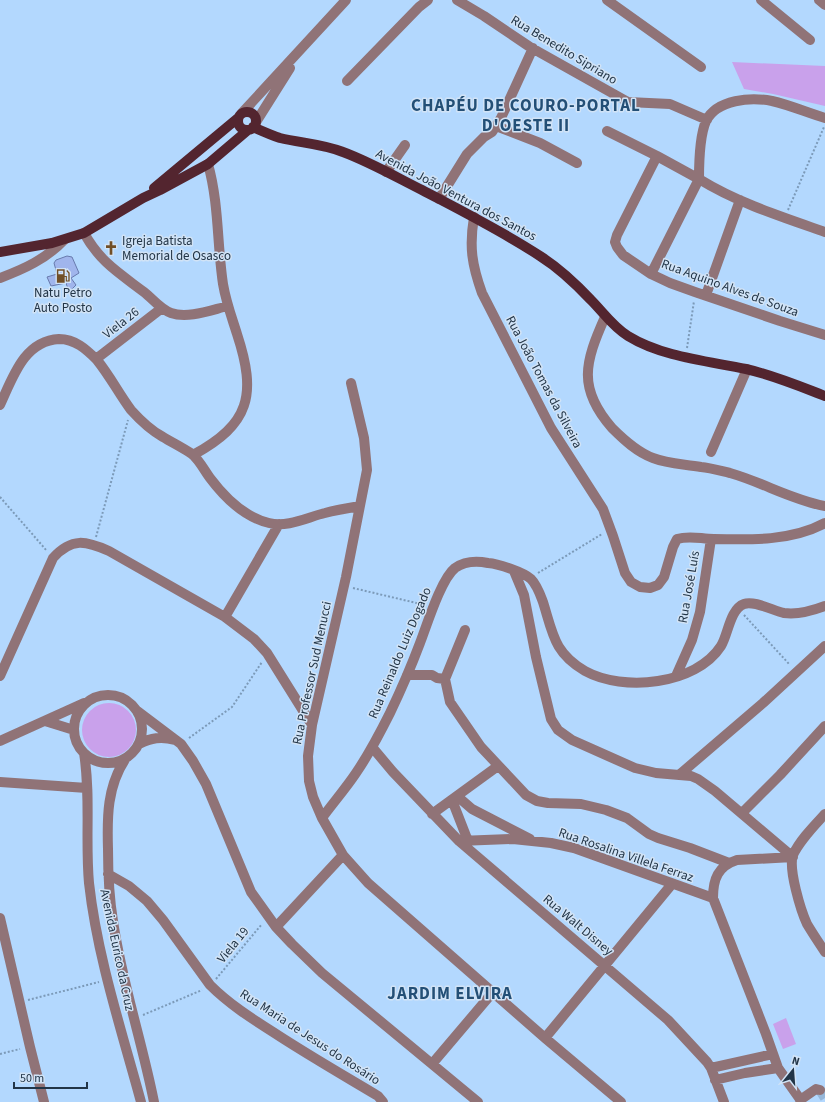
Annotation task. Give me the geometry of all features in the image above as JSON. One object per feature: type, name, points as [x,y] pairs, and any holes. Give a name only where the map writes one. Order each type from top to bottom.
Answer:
[{"type":"main road","points":[[0,252],[64,240],[84,233],[143,198],[208,164],[252,127],[255,117],[250,113],[240,116],[143,198]]},
{"type":"main road","points":[[240,116],[238,124],[242,129],[252,127]]},
{"type":"main road","name":"Avenida João Ventura dos Santos","points":[[252,127],[280,137],[316,144],[342,152],[386,172],[474,217],[510,237],[542,258],[569,279],[592,301],[605,317],[628,336],[653,348],[686,357],[747,369],[790,382],[825,396]]},
{"type":"street","points":[[240,116],[346,0]]},
{"type":"street","points":[[346,81],[419,7],[428,0]]},
{"type":"street","name":"Rua Benedito Sipriano","points":[[457,0],[533,48],[628,102],[670,104],[707,120]]},
{"type":"street","points":[[607,0],[701,67]]},
{"type":"street","points":[[761,0],[810,40]]},
{"type":"street","points":[[819,0],[825,5]]},
{"type":"street","points":[[252,127],[304,46]]},
{"type":"street","points":[[439,199],[467,154],[480,140],[492,132],[501,118],[533,48]]},
{"type":"street","points":[[651,274],[699,179],[702,135],[710,114],[732,102],[748,100],[772,101],[825,118]]},
{"type":"street","points":[[496,126],[540,143],[577,163]]},
{"type":"street","points":[[607,131],[658,156],[714,189],[785,218],[825,232]]},
{"type":"street","points":[[386,172],[405,146]]},
{"type":"street","name":"Rua Aquino Alves de Souza","points":[[658,156],[615,242],[623,255],[651,274],[670,283],[825,335]]},
{"type":"street","points":[[193,455],[221,438],[236,420],[243,408],[247,392],[246,362],[228,306],[221,268],[215,196],[208,164]]},
{"type":"street","points":[[706,295],[740,200]]},
{"type":"street","name":"Rua João Tomas da Silveira","points":[[474,217],[471,233],[471,253],[474,271],[482,293],[551,428],[603,509],[625,573],[631,582],[640,587],[650,588],[658,585],[664,576],[677,539],[686,536],[711,539],[766,539],[793,535],[825,523]]},
{"type":"street","points":[[84,233],[90,246],[109,266],[162,308],[171,313],[191,314],[228,306]]},
{"type":"street","points":[[0,278],[42,259],[51,253],[64,240]]},
{"type":"street","name":"Viela 26","points":[[96,359],[162,308]]},
{"type":"street","points":[[605,317],[594,342],[588,366],[588,385],[593,402],[603,417],[621,437],[636,450],[653,458],[730,473],[800,499],[825,506]]},
{"type":"street","points":[[0,404],[21,362],[29,351],[50,340],[64,339],[75,342],[86,349],[96,359],[131,409],[143,422],[161,436],[193,455],[228,500],[258,519],[270,524],[278,524],[360,506]]},
{"type":"street","points":[[710,452],[747,369]]},
{"type":"street","name":"Rua Professor Sud Menucci","points":[[351,384],[364,438],[367,470],[344,586],[312,725],[308,756],[309,781],[313,797],[322,818],[343,855],[368,883],[545,1038],[621,1102]]},
{"type":"street","points":[[225,617],[278,524]]},
{"type":"street","name":"Rua José Luís","points":[[676,676],[692,640],[700,612],[711,539]]},
{"type":"street","points":[[0,676],[53,558],[58,552],[68,545],[79,542],[94,544],[225,617],[254,639],[267,653],[312,725]]},
{"type":"street","name":"Rua Reinaldo Luiz Dogado","points":[[322,818],[356,773],[372,747],[407,675],[441,589],[455,568],[466,563],[478,561],[495,564],[514,571]]},
{"type":"street","points":[[514,571],[530,578],[540,593],[550,630],[558,647],[571,661],[587,672],[628,683],[650,682],[676,676],[703,664],[722,646],[732,616],[738,608],[744,604],[752,604],[783,613],[797,614],[825,606]]},
{"type":"street","points":[[514,571],[524,595],[536,657],[551,719],[558,730],[572,740],[635,768],[656,773],[691,776],[706,784],[793,857]]},
{"type":"street","points":[[465,630],[445,679],[450,702],[481,747],[526,795],[537,801],[548,803],[569,803],[593,806],[627,818],[658,838],[729,863]]},
{"type":"street","points":[[679,775],[708,751],[825,646]]},
{"type":"street","points":[[407,675],[432,675],[437,678],[445,679]]},
{"type":"street","points":[[0,741],[95,697],[113,695],[130,703],[136,710],[179,742],[193,761],[206,784],[251,892],[276,927],[322,973],[478,1102]]},
{"type":"street","points":[[87,702],[75,719],[75,738],[78,746],[84,753],[93,760],[104,763],[115,762],[126,758],[139,744],[142,733],[141,721],[136,710]]},
{"type":"street","points":[[45,721],[74,730]]},
{"type":"street","points":[[742,813],[780,775],[825,726]]},
{"type":"street","points":[[139,744],[156,738],[166,737],[179,742]]},
{"type":"street","name":"Rua Walt Disney","points":[[372,747],[432,814],[668,1020],[711,1068]]},
{"type":"street","name":"Avenida Eurico da Cruz","points":[[84,753],[87,770],[89,884],[95,923],[108,980],[141,1102]]},
{"type":"street","name":"Avenida Eurico da Cruz","points":[[126,758],[114,779],[111,793],[107,821],[108,874],[112,921],[120,962],[154,1102]]},
{"type":"street","points":[[432,814],[498,766]]},
{"type":"street","points":[[0,782],[87,788]]},
{"type":"street","points":[[454,798],[533,841]]},
{"type":"street","points":[[454,798],[463,841]]},
{"type":"street","points":[[825,814],[810,832],[793,857],[794,880],[799,902],[806,922],[825,952]]},
{"type":"street","name":"Rua Rosalina Villela Ferraz","points":[[463,841],[513,839],[574,848],[713,898]]},
{"type":"street","points":[[276,927],[343,855]]},
{"type":"street","points":[[793,857],[737,860],[729,863],[715,878],[713,898],[778,1068],[801,1101],[816,1089],[820,1090]]},
{"type":"street","name":"Rua Maria de Jesus do Rosário","points":[[108,874],[129,886],[147,901],[163,920],[210,985],[246,1015],[378,1096],[383,1102]]},
{"type":"street","points":[[545,1038],[672,884]]},
{"type":"street","points":[[0,918],[3,951],[19,1002],[44,1102]]},
{"type":"street","points":[[432,1064],[493,992]]},
{"type":"street","points":[[724,1102],[711,1068],[773,1054]]},
{"type":"street","points":[[715,1080],[745,1073],[778,1068]]},
{"type":"path","points":[[785,218],[825,125]]},
{"type":"path","points":[[687,349],[696,292]]},
{"type":"path","points":[[94,544],[131,409]]},
{"type":"path","points":[[0,497],[53,558]]},
{"type":"path","points":[[530,578],[611,529]]},
{"type":"path","points":[[344,586],[434,607]]},
{"type":"path","points":[[738,608],[796,672]]},
{"type":"path","points":[[179,742],[232,707],[267,653]]},
{"type":"path","name":"Viela 19","points":[[134,1019],[202,990],[210,985],[268,916]]},
{"type":"path","points":[[19,1002],[108,980]]},
{"type":"path","points":[[0,1054],[30,1047]]},
{"type":"shaded area","points":[[732,62],[825,66],[825,106],[744,89]]},
{"type":"shaded area","points":[[109,703],[119,705],[128,711],[134,720],[136,730],[134,740],[128,749],[119,755],[109,757],[99,755],[90,749],[84,740],[82,730],[84,720],[90,711],[99,705]]},
{"type":"shaded area","points":[[786,1018],[796,1044],[783,1049],[773,1024]]},
{"type":"building","name":"Natu Petro Auto Posto","points":[[67,256],[72,257],[79,273],[71,278],[76,285],[69,292],[66,283],[51,286],[47,277],[57,274],[54,263],[56,260]]},
{"type":"tunnel","points":[[820,1090],[825,1098]]},
{"type":"place","name":"Igreja Batista Memorial de Osasco","points":[[111,248]]},
{"type":"place","name":"Natu Petro Auto Posto","points":[[63,276]]},
{"type":"district","name":"CHAPÉU DE COURO-PORTAL D'OESTE II","points":[[526,116]]},
{"type":"district","name":"JARDIM ELVIRA","points":[[450,994]]}]
